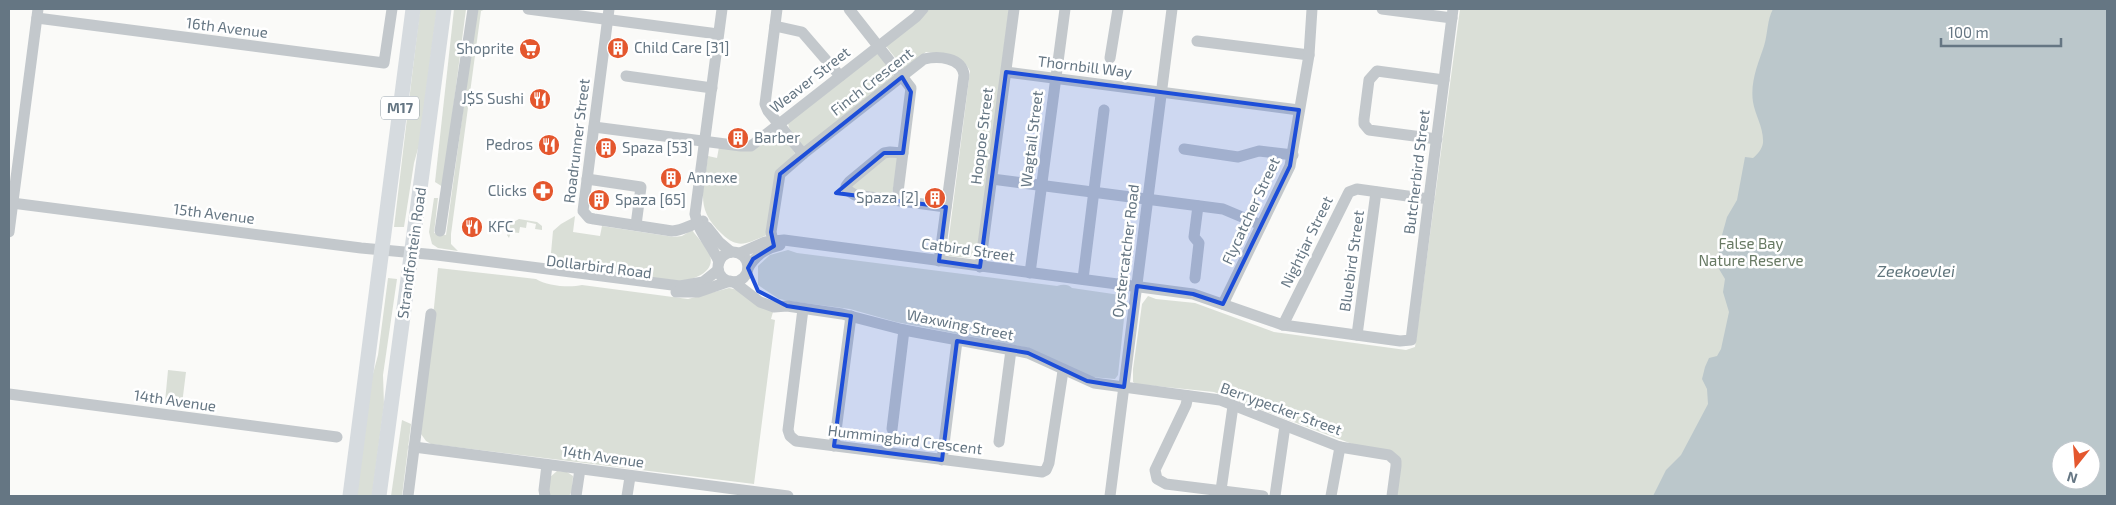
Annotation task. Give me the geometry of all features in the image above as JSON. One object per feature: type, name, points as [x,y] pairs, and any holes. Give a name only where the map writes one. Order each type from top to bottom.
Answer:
[{"type":"main road","name":"Strandfontein Road","points":[[350,496],[413,9]]},
{"type":"main road","name":"Strandfontein Road","points":[[379,496],[444,9]]},
{"type":"street","name":"16th Avenue","points":[[37,13],[384,63],[392,9]]},
{"type":"street","name":"Strandfontein Road","points":[[440,231],[473,9]]},
{"type":"street","points":[[528,9],[608,14],[718,34]]},
{"type":"street","points":[[700,222],[719,242],[747,261],[748,270],[742,279],[732,282],[722,277],[712,247],[700,222],[697,206],[722,9]]},
{"type":"street","points":[[777,9],[765,104],[768,111],[780,123],[803,154]]},
{"type":"street","points":[[851,9],[911,92],[897,200]]},
{"type":"street","name":"Weaver Street","points":[[594,127],[705,142],[751,146],[916,17],[923,9]]},
{"type":"street","name":"Hoopoe Street","points":[[980,267],[1014,9]]},
{"type":"street","name":"Wagtail Street","points":[[1030,273],[1064,9]]},
{"type":"street","points":[[1110,58],[1118,9]]},
{"type":"street","name":"Oystercatcher Road","points":[[1110,496],[1172,9]]},
{"type":"street","name":"Flycatcher Street","points":[[1223,304],[1290,166],[1308,55],[1312,9]]},
{"type":"street","points":[[1382,9],[1452,13]]},
{"type":"street","points":[[9,232],[37,13]]},
{"type":"street","name":"Butcherbird Street","points":[[1411,340],[1452,13]]},
{"type":"street","name":"Roadrunner Street","points":[[608,14],[583,206],[585,215],[594,219],[675,231],[700,222]]},
{"type":"street","points":[[775,26],[802,32],[840,76]]},
{"type":"street","points":[[1197,41],[1308,55]]},
{"type":"street","name":"Finch Crescent","points":[[773,243],[772,232],[780,174],[924,59],[930,58],[956,61],[963,69],[939,261]]},
{"type":"street","points":[[1437,139],[1369,130],[1364,124],[1364,119],[1369,80],[1377,71],[1444,80]]},
{"type":"street","name":"Thornbill Way","points":[[1006,72],[1300,110]]},
{"type":"street","points":[[626,76],[712,88]]},
{"type":"street","points":[[1083,279],[1104,110]]},
{"type":"street","points":[[1184,149],[1238,157],[1259,152],[1293,155]]},
{"type":"street","points":[[903,153],[884,153],[846,186],[848,192],[854,195],[946,207]]},
{"type":"street","points":[[587,179],[640,188],[636,225]]},
{"type":"street","points":[[992,179],[1223,209],[1261,226]]},
{"type":"street","name":"Nightjar Street","points":[[1283,325],[1349,192],[1357,189],[1429,198]]},
{"type":"street","name":"Bluebird Street","points":[[1357,335],[1376,192]]},
{"type":"street","name":"15th Avenue","points":[[12,204],[412,253]]},
{"type":"street","points":[[1195,278],[1199,243],[1194,237],[1198,206]]},
{"type":"street","name":"Catbird Street","points":[[735,252],[773,243],[796,241],[1193,294],[1283,325],[1400,341],[1411,340]]},
{"type":"street","name":"Catbird Street","points":[[748,270],[753,259],[773,243]]},
{"type":"street","points":[[718,266],[723,255],[735,252]]},
{"type":"street","name":"Dollarbird Road","points":[[412,253],[465,258],[680,286],[702,282],[718,266]]},
{"type":"street","name":"Dollarbird Road","points":[[465,258],[511,271],[681,293],[706,291],[732,282]]},
{"type":"street","name":"Waxwing Street","points":[[748,270],[758,291],[787,306],[851,316],[904,330],[1011,350],[1034,356],[1063,371],[1094,383],[1124,387]]},
{"type":"street","name":"Waxwing Street","points":[[732,282],[760,302],[774,307],[787,306]]},
{"type":"street","name":"Hummingbird Crescent","points":[[804,309],[788,433],[796,441],[1037,472],[1046,470],[1050,463],[1063,371]]},
{"type":"street","name":"Strandfontein Road","points":[[408,496],[431,314]]},
{"type":"street","points":[[834,446],[851,316]]},
{"type":"street","points":[[892,429],[904,330]]},
{"type":"street","points":[[942,460],[958,340]]},
{"type":"street","points":[[999,442],[1011,350]]},
{"type":"street","name":"Berrypecker Street","points":[[1124,387],[1220,400],[1340,447],[1389,455],[1396,461],[1392,496]]},
{"type":"street","name":"14th Avenue","points":[[9,394],[337,437]]},
{"type":"street","points":[[1188,396],[1186,405],[1155,470],[1155,476],[1159,481],[1166,484],[1263,496]]},
{"type":"street","points":[[1221,490],[1233,406]]},
{"type":"street","points":[[1276,496],[1285,426]]},
{"type":"street","name":"14th Avenue","points":[[414,447],[630,477],[723,486],[788,496]]},
{"type":"street","points":[[1331,496],[1340,447]]},
{"type":"street","points":[[545,496],[547,465]]},
{"type":"street","points":[[576,496],[580,469]]},
{"type":"street","points":[[627,496],[630,477]]},
{"type":"highlighted area","points":[[1006,72],[1299,110],[1290,166],[1223,304],[1193,294],[1137,286],[1124,387],[1087,381],[1028,353],[957,341],[942,460],[834,446],[851,316],[787,306],[758,291],[748,268],[753,259],[774,246],[771,232],[780,174],[902,77],[911,92],[903,153],[884,153],[836,193],[946,207],[939,261],[980,267]]},
{"type":"green space","points":[[420,9],[437,9],[419,145],[414,163],[404,227],[394,227]]},
{"type":"green space","points":[[454,9],[466,9],[443,187],[435,182]]},
{"type":"green space","points":[[477,9],[486,9],[481,11],[451,234],[451,244],[458,251],[438,248],[432,244],[429,232],[434,198],[438,198],[434,233],[446,235]]},
{"type":"green space","points":[[927,9],[1009,9],[978,251],[969,258],[949,256],[947,252],[970,71],[962,60],[957,57],[926,52],[904,69],[886,46]]},
{"type":"green space","name":"False Bay Nature Reserve","points":[[1460,9],[2107,9],[2107,496],[1395,496],[1400,462],[1214,392],[1136,384],[1133,382],[1142,304],[1148,296],[1156,299],[1195,303],[1274,332],[1406,350],[1415,347]]},
{"type":"green space","points":[[879,52],[896,76],[804,149],[789,128],[788,123]]},
{"type":"green space","points":[[776,132],[780,132],[795,153],[794,157],[776,171],[767,235],[743,244],[733,242],[713,225],[704,207],[703,189],[708,156],[717,158],[719,147],[748,151]]},
{"type":"green space","points":[[894,155],[899,159],[892,194],[852,190],[851,185],[887,156]]},
{"type":"green space","points":[[575,216],[573,232],[600,236],[602,226],[674,237],[682,236],[692,230],[709,253],[710,265],[707,270],[697,277],[679,282],[561,265],[554,261],[551,253],[553,231]]},
{"type":"green space","points":[[519,219],[537,222],[542,226],[542,230],[535,229],[536,224],[527,222],[526,228],[520,227],[519,233],[511,232],[509,238],[507,235],[510,224]]},
{"type":"green space","points":[[788,250],[797,253],[1057,286],[1065,285],[1072,288],[1120,295],[1123,293],[1126,300],[1118,375],[1115,379],[1091,377],[1029,348],[896,322],[850,309],[779,299],[758,285],[758,266],[770,255]]},
{"type":"green space","points":[[438,268],[536,279],[559,286],[582,285],[688,299],[729,288],[738,290],[773,312],[771,319],[775,320],[754,484],[431,444],[426,441],[421,434]]},
{"type":"green space","points":[[388,278],[397,279],[383,375],[384,405],[372,496],[356,496],[370,385],[378,355]]},
{"type":"green space","points":[[168,370],[186,372],[182,404],[165,402]]},
{"type":"green space","points":[[402,420],[411,424],[402,496],[391,496]]},
{"type":"green space","points":[[557,471],[567,472],[573,476],[572,491],[569,496],[550,496],[548,492],[549,478]]},
{"type":"water","name":"Zeekoevlei","points":[[1773,9],[2107,9],[2107,496],[1653,496],[1666,470],[1681,455],[1708,404],[1707,389],[1702,379],[1709,358],[1717,356],[1721,349],[1729,312],[1723,292],[1725,279],[1719,269],[1719,246],[1727,217],[1737,200],[1745,157],[1753,158],[1760,151],[1763,143],[1752,95],[1755,73]]},
{"type":"place","name":"Child Care [31]","points":[[618,48]]},
{"type":"place","name":"Shoprite","points":[[530,49]]},
{"type":"place","name":"J$S Sushi","points":[[540,99]]},
{"type":"place","name":"Barber","points":[[738,138]]},
{"type":"place","name":"Pedros","points":[[549,145]]},
{"type":"place","name":"Spaza [53]","points":[[606,148]]},
{"type":"place","name":"Annexe","points":[[671,178]]},
{"type":"place","name":"Clicks","points":[[543,191]]},
{"type":"place","name":"Spaza [2]","points":[[935,198]]},
{"type":"place","name":"Spaza [65]","points":[[599,200]]},
{"type":"place","name":"KFC","points":[[472,227]]}]
